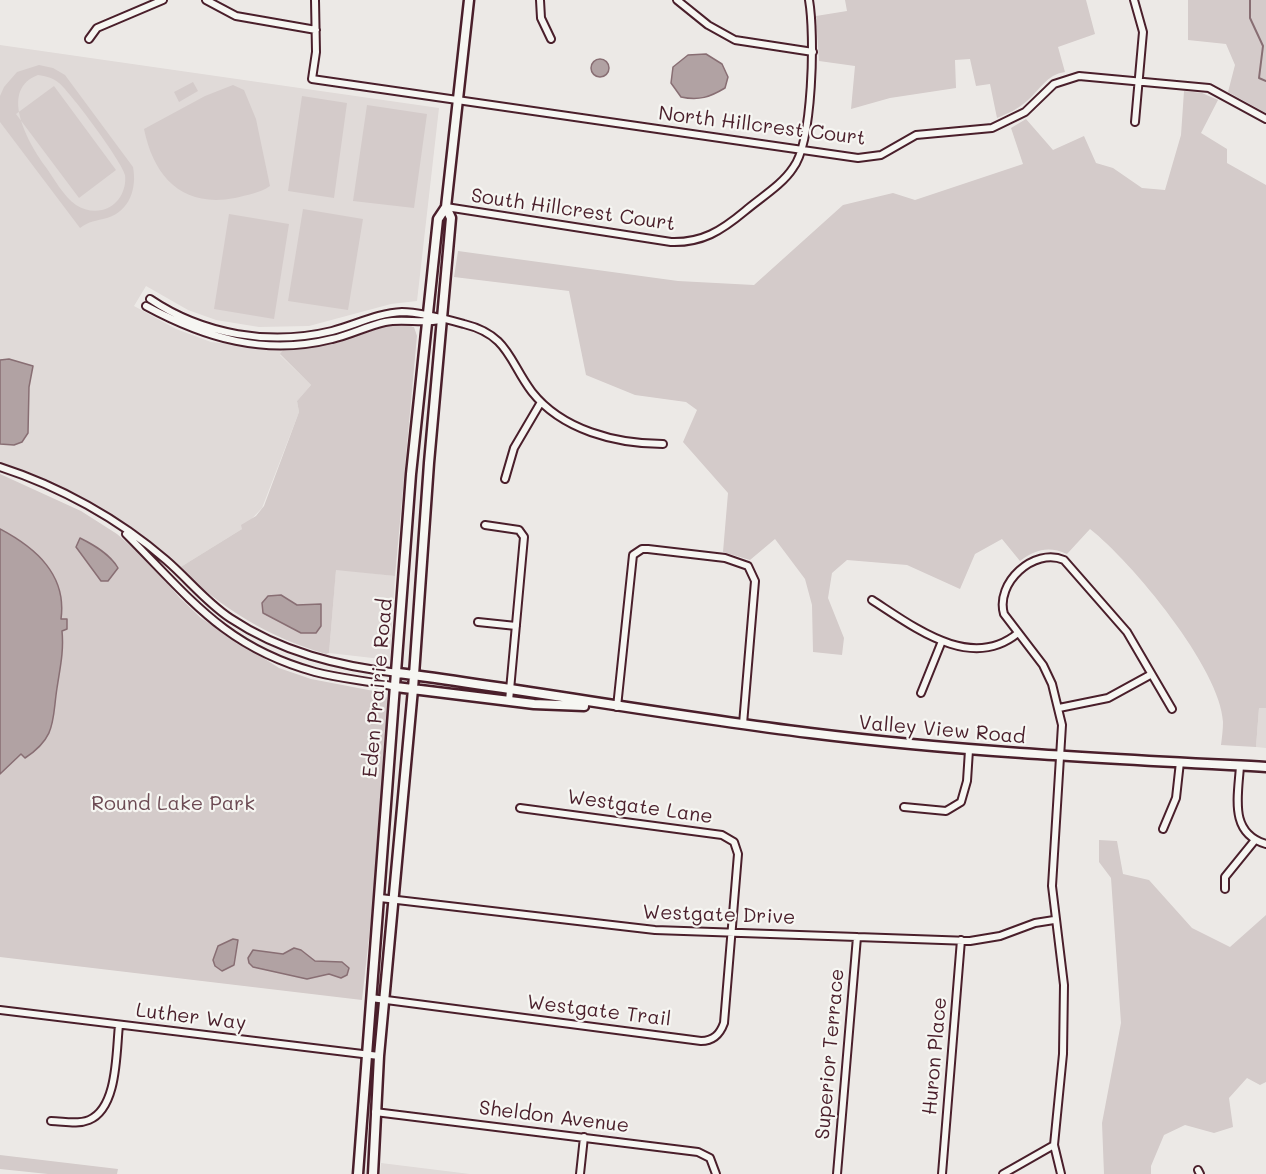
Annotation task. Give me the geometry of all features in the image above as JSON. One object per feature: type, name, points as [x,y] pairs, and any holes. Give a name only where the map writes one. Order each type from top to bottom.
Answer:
[{"type":"main road","name":"Eden Prairie Road","points":[[358,1174],[385,809],[398,673],[411,474],[438,219],[446,207],[469,0]]},
{"type":"main road","name":"Eden Prairie Road","points":[[372,1174],[374,1112],[395,900],[440,320],[451,218],[446,207]]},
{"type":"main road","name":"Valley View Road","points":[[398,673],[743,724],[969,750],[1266,767]]},
{"type":"main road","name":"Valley View Road","points":[[396,687],[509,701],[617,707]]},
{"type":"street","points":[[89,39],[97,28],[163,0]]},
{"type":"street","points":[[206,0],[236,16],[316,30]]},
{"type":"street","name":"North Hillcrest Court","points":[[315,0],[316,30],[312,79],[802,150],[869,158],[880,155],[916,135],[974,131],[1006,123],[1034,105],[1054,84],[1062,79],[1079,76],[1209,88],[1266,119]]},
{"type":"street","points":[[540,0],[541,18],[551,39]]},
{"type":"street","points":[[678,0],[708,26],[735,40],[813,52]]},
{"type":"street","points":[[802,150],[813,52],[809,0]]},
{"type":"street","points":[[1134,0],[1143,32],[1135,122]]},
{"type":"street","name":"South Hillcrest Court","points":[[446,207],[670,242],[695,241],[707,238],[728,225],[793,169],[802,150]]},
{"type":"street","points":[[150,299],[195,322],[231,333],[265,338],[312,336],[395,313],[466,324],[494,338],[516,361],[531,390],[563,420],[586,430],[628,441],[663,444]]},
{"type":"street","points":[[146,306],[198,332],[261,346],[287,346],[324,341],[395,321],[427,319]]},
{"type":"street","points":[[505,479],[514,448],[542,402]]},
{"type":"street","name":"Valley View Road","points":[[0,468],[39,481],[144,541],[222,612],[257,634],[316,658],[398,673]]},
{"type":"street","points":[[485,525],[519,530],[524,537],[509,701]]},
{"type":"street","name":"Valley View Road","points":[[118,526],[186,598],[245,643],[285,662],[314,672],[396,687]]},
{"type":"street","points":[[617,707],[633,555],[642,549],[648,549],[725,558],[747,566],[755,581],[743,724]]},
{"type":"street","points":[[1061,1174],[1054,1145],[1065,1020],[1064,985],[1054,920],[1053,862],[1062,756],[1062,725],[1059,708],[1043,665],[1004,614],[1002,605],[1006,587],[1038,558],[1056,557],[1071,566],[1119,621],[1172,709]]},
{"type":"street","points":[[872,600],[916,629],[942,641],[969,647],[993,648],[1018,633]]},
{"type":"street","points":[[478,622],[516,626]]},
{"type":"street","points":[[921,693],[942,641]]},
{"type":"street","points":[[1059,708],[1108,698],[1150,675]]},
{"type":"street","points":[[904,807],[946,811],[961,802],[967,781],[969,750]]},
{"type":"street","points":[[1163,829],[1176,798],[1180,762]]},
{"type":"street","points":[[1240,766],[1238,818],[1246,834],[1266,844]]},
{"type":"street","name":"Westgate Lane","points":[[520,808],[728,837],[737,848],[738,854],[731,933]]},
{"type":"street","points":[[1225,889],[1225,877],[1255,840]]},
{"type":"street","name":"Westgate Drive","points":[[380,897],[625,927],[731,933],[961,940],[985,939],[1035,923],[1054,920]]},
{"type":"street","name":"Westgate Trail","points":[[371,998],[708,1041],[719,1034],[724,1023],[731,933]]},
{"type":"street","name":"Superior Terrace","points":[[837,1174],[857,937]]},
{"type":"street","name":"Huron Place","points":[[942,1174],[961,940]]},
{"type":"street","name":"Luther Way","points":[[0,1010],[379,1056]]},
{"type":"street","points":[[51,1121],[89,1120],[104,1109],[111,1092],[119,1025]]},
{"type":"street","name":"Sheldon Avenue","points":[[374,1112],[705,1153],[714,1163],[716,1174]]},
{"type":"street","points":[[580,1174],[584,1137]]},
{"type":"street","points":[[1003,1174],[1054,1145]]},
{"type":"shaded area","points":[[0,45],[439,108],[417,301],[391,304],[309,326],[259,327],[216,320],[188,310],[146,286],[134,306],[176,329],[211,342],[283,350],[280,355],[311,385],[297,401],[299,412],[262,508],[242,529],[179,568],[132,530],[85,500],[38,477],[0,463]]},
{"type":"shaded area","points":[[706,54],[722,64],[728,77],[725,88],[704,97],[693,99],[681,97],[671,83],[673,67],[688,55]]},
{"type":"shaded area","points":[[600,59],[606,62],[609,68],[606,74],[600,77],[594,74],[591,68],[594,62]]},
{"type":"shaded area","points":[[9,359],[33,366],[29,387],[28,433],[22,442],[14,445],[0,444],[0,360]]},
{"type":"shaded area","points":[[0,529],[37,554],[54,576],[62,603],[61,619],[67,619],[67,629],[62,631],[61,660],[53,719],[48,735],[35,750],[25,758],[21,754],[0,774]]},
{"type":"shaded area","points":[[80,538],[106,554],[115,563],[118,568],[108,581],[101,581],[76,547]]},
{"type":"shaded area","points":[[336,569],[395,576],[390,660],[329,653]]},
{"type":"shaded area","points":[[281,595],[297,605],[321,604],[321,626],[316,633],[301,633],[263,613],[262,603],[268,596]]},
{"type":"shaded area","points":[[1259,708],[1266,708],[1266,748],[1256,747]]},
{"type":"shaded area","points":[[233,939],[238,940],[234,965],[222,971],[215,966],[213,960],[218,946]]},
{"type":"shaded area","points":[[294,948],[301,950],[315,961],[342,962],[349,968],[347,975],[341,978],[329,974],[307,979],[253,967],[249,963],[248,958],[253,950],[283,954]]},
{"type":"shaded area","points":[[381,1163],[470,1174],[380,1174]]},
{"type":"green space","points":[[845,0],[1086,0],[1095,34],[1058,47],[1065,72],[1048,79],[1020,106],[997,118],[990,84],[976,86],[970,59],[955,60],[956,88],[890,98],[851,109],[855,66],[819,61],[816,16],[847,11]]},
{"type":"green space","points":[[1188,0],[1266,0],[1266,113],[1228,92],[1235,65],[1226,44],[1188,40]]},
{"type":"green space","points":[[39,65],[53,68],[65,75],[133,167],[133,191],[126,204],[115,215],[80,228],[0,122],[0,96],[4,87],[17,72]],"holes":[[[38,75],[54,80],[65,89],[116,157],[125,175],[125,181],[123,192],[112,206],[99,211],[79,207],[67,197],[37,155],[24,129],[18,103],[20,91],[27,82]]]},
{"type":"green space","points":[[193,82],[198,91],[179,102],[174,92]]},
{"type":"green space","points":[[233,85],[244,90],[256,119],[270,186],[249,195],[217,200],[186,193],[174,186],[163,175],[155,162],[144,129],[205,96]]},
{"type":"green space","points":[[54,86],[116,170],[79,198],[16,114]]},
{"type":"green space","points":[[1184,91],[1202,93],[1218,100],[1201,133],[1227,149],[1227,163],[1266,185],[1266,708],[1259,708],[1256,747],[1221,745],[1223,722],[1218,700],[1191,646],[1150,590],[1128,565],[1090,529],[1067,554],[1054,550],[1043,550],[1020,561],[1002,539],[975,554],[960,589],[907,565],[847,560],[832,573],[828,598],[844,638],[842,655],[813,652],[812,605],[805,579],[775,539],[750,560],[723,552],[728,493],[683,442],[697,410],[686,402],[635,395],[586,375],[569,291],[454,277],[458,251],[678,281],[754,285],[843,205],[893,193],[915,200],[1023,164],[1011,128],[1026,119],[1053,150],[1084,136],[1096,163],[1113,168],[1142,188],[1165,190],[1181,135]]},
{"type":"green space","points":[[302,96],[347,103],[334,198],[288,191]]},
{"type":"green space","points":[[367,105],[427,114],[414,208],[353,201]]},
{"type":"green space","points":[[303,209],[363,219],[348,310],[288,301]]},
{"type":"green space","points":[[229,214],[289,224],[274,319],[214,309]]},
{"type":"green space","points":[[405,324],[414,327],[417,336],[395,576],[336,570],[329,653],[326,654],[285,639],[247,620],[212,596],[179,568],[242,529],[241,525],[256,516],[264,506],[299,412],[297,401],[311,385],[280,354],[283,350],[339,342],[383,327]]},
{"type":"green space","name":"Round Lake Park","points":[[0,474],[81,511],[117,534],[149,562],[179,597],[201,618],[279,668],[311,679],[379,692],[386,696],[389,704],[377,865],[362,1000],[0,957]]},
{"type":"green space","points":[[1099,840],[1117,841],[1123,874],[1149,880],[1192,928],[1230,947],[1266,915],[1266,1082],[1260,1085],[1247,1078],[1229,1098],[1233,1127],[1214,1133],[1185,1125],[1164,1135],[1151,1166],[1151,1174],[1104,1174],[1102,1123],[1121,1023],[1111,878],[1099,862]]},
{"type":"green space","points":[[0,1155],[118,1169],[117,1174],[48,1174],[0,1169]]},
{"type":"waterway","points":[[1250,0],[1250,18],[1263,46],[1259,78],[1266,81]]}]
